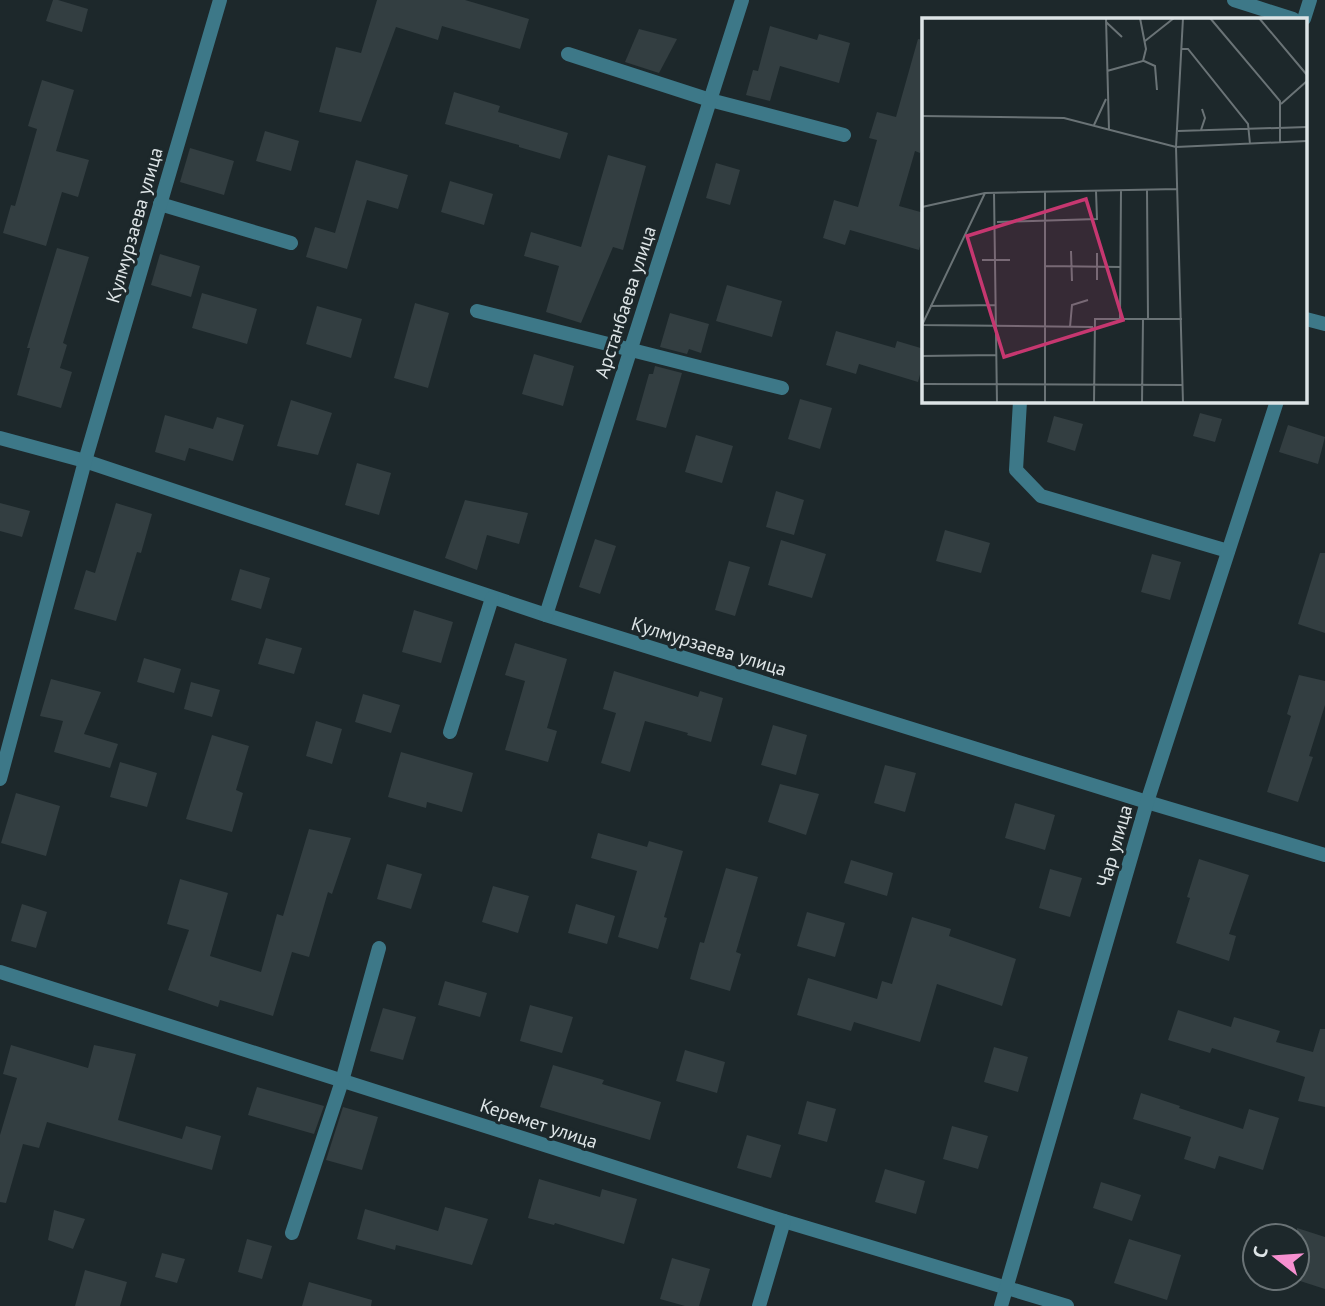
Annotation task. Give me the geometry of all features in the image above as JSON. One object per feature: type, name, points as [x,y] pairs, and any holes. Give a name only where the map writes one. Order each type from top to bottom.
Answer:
[{"type":"street","name":"Кулмурзаева улица","points":[[0,779],[85,461],[220,0]]},
{"type":"street","name":"Арстанбаева улица","points":[[545,615],[742,0]]},
{"type":"street","points":[[1234,0],[1290,18]]},
{"type":"street","points":[[1304,18],[1310,0]]},
{"type":"street","points":[[568,54],[710,100],[844,135]]},
{"type":"street","points":[[160,204],[291,243]]},
{"type":"street","points":[[477,311],[782,388]]},
{"type":"street","points":[[1308,320],[1325,324]]},
{"type":"street","points":[[1020,402],[1016,470],[1041,496],[1228,551]]},
{"type":"street","name":"Чар улица","points":[[1001,1306],[1147,802],[1277,402]]},
{"type":"street","name":"Кулмурзаева улица","points":[[0,438],[85,461],[545,615],[1325,855]]},
{"type":"street","points":[[450,732],[492,598]]},
{"type":"street","points":[[292,1233],[342,1081],[379,948]]},
{"type":"street","name":"Керемет улица","points":[[0,972],[784,1222],[1067,1306]]},
{"type":"street","points":[[759,1306],[784,1222]]},
{"type":"building","points":[[53,0],[88,9],[82,32],[46,21]]},
{"type":"building","points":[[377,0],[465,0],[529,19],[520,49],[442,26],[438,40],[396,27],[361,122],[319,112],[336,47],[361,53]]},
{"type":"building","points":[[770,26],[817,40],[819,34],[850,43],[839,83],[780,66],[770,101],[746,95],[753,70],[758,71]]},
{"type":"building","points":[[639,29],[677,39],[659,73],[625,62]]},
{"type":"building","points":[[918,39],[922,40],[922,146],[920,153],[915,151],[899,206],[922,212],[919,250],[850,230],[845,245],[823,238],[834,200],[858,207],[877,140],[869,138],[877,112],[896,117]]},
{"type":"building","points":[[42,80],[74,90],[56,151],[89,160],[78,197],[62,192],[46,246],[3,233],[11,205],[15,206],[37,129],[28,126]]},
{"type":"building","points":[[454,92],[500,106],[498,112],[568,133],[560,159],[445,124]]},
{"type":"building","points":[[265,131],[299,141],[291,171],[256,161]]},
{"type":"building","points":[[190,148],[234,161],[224,195],[180,182]]},
{"type":"building","points":[[608,155],[646,166],[623,250],[613,247],[581,323],[546,312],[559,266],[524,256],[531,232],[581,247]]},
{"type":"building","points":[[356,160],[408,175],[398,209],[367,200],[347,269],[306,257],[315,227],[335,233]]},
{"type":"building","points":[[716,163],[740,170],[730,205],[706,198]]},
{"type":"building","points":[[450,181],[493,194],[484,225],[441,212]]},
{"type":"building","points":[[57,248],[89,257],[63,343],[67,345],[60,368],[72,372],[61,408],[17,395],[30,348],[27,348]]},
{"type":"building","points":[[160,254],[200,266],[191,297],[151,285]]},
{"type":"building","points":[[727,285],[782,301],[772,337],[716,321]]},
{"type":"building","points":[[202,293],[257,309],[247,344],[192,328]]},
{"type":"building","points":[[415,303],[449,313],[428,388],[394,378]]},
{"type":"building","points":[[317,306],[362,319],[351,358],[306,344]]},
{"type":"building","points":[[670,313],[709,324],[701,353],[689,349],[687,354],[660,347]]},
{"type":"building","points":[[836,331],[895,348],[897,341],[922,348],[922,367],[918,382],[859,364],[856,374],[826,365]]},
{"type":"building","points":[[534,354],[574,366],[563,406],[522,394]]},
{"type":"building","points":[[655,366],[682,373],[666,428],[636,420],[649,374],[653,374]]},
{"type":"building","points":[[800,399],[832,408],[820,449],[788,439]]},
{"type":"building","points":[[291,400],[332,413],[318,455],[277,446]]},
{"type":"building","points":[[1200,413],[1222,419],[1215,442],[1193,436]]},
{"type":"building","points":[[165,415],[213,429],[217,417],[244,425],[233,461],[189,448],[185,461],[155,452]]},
{"type":"building","points":[[1054,416],[1083,424],[1075,451],[1047,442]]},
{"type":"building","points":[[1288,425],[1325,437],[1318,464],[1279,452]]},
{"type":"building","points":[[696,435],[733,446],[722,483],[685,472]]},
{"type":"building","points":[[357,463],[391,473],[379,515],[345,505]]},
{"type":"building","points":[[776,491],[804,500],[794,535],[766,527]]},
{"type":"building","points":[[465,500],[528,513],[519,544],[487,535],[477,570],[445,558]]},
{"type":"building","points":[[0,503],[30,511],[22,537],[0,531]]},
{"type":"building","points":[[116,503],[152,514],[116,621],[74,609],[86,570],[95,573]]},
{"type":"building","points":[[945,530],[990,543],[981,573],[936,561]]},
{"type":"building","points":[[595,539],[616,546],[600,594],[579,587]]},
{"type":"building","points":[[781,540],[826,554],[812,598],[768,585]]},
{"type":"building","points":[[1320,553],[1325,553],[1325,633],[1298,624]]},
{"type":"building","points":[[1152,554],[1181,562],[1170,600],[1141,592]]},
{"type":"building","points":[[729,561],[750,567],[735,616],[715,610]]},
{"type":"building","points":[[240,569],[270,578],[261,609],[231,600]]},
{"type":"building","points":[[414,610],[453,622],[441,663],[402,652]]},
{"type":"building","points":[[266,638],[302,648],[294,674],[258,664]]},
{"type":"building","points":[[515,643],[567,659],[547,728],[557,731],[548,762],[505,750],[525,681],[505,675]]},
{"type":"building","points":[[144,658],[181,669],[174,693],[137,682]]},
{"type":"building","points":[[614,671],[698,697],[700,691],[723,698],[711,742],[645,721],[630,772],[601,763],[616,713],[603,709]]},
{"type":"building","points":[[1299,675],[1325,681],[1325,705],[1309,756],[1313,757],[1298,802],[1267,792],[1291,716],[1287,714]]},
{"type":"building","points":[[51,679],[101,692],[84,734],[118,744],[110,768],[54,752],[63,721],[40,716]]},
{"type":"building","points":[[191,682],[220,690],[212,717],[184,709]]},
{"type":"building","points":[[363,694],[400,705],[391,733],[355,722]]},
{"type":"building","points":[[316,721],[342,729],[332,764],[306,756]]},
{"type":"building","points":[[773,725],[807,735],[796,775],[761,765]]},
{"type":"building","points":[[212,735],[249,746],[236,790],[243,793],[232,832],[186,819]]},
{"type":"building","points":[[401,752],[473,773],[462,812],[427,802],[426,808],[388,797]]},
{"type":"building","points":[[120,762],[157,773],[147,807],[110,797]]},
{"type":"building","points":[[885,765],[916,773],[905,812],[874,803]]},
{"type":"building","points":[[780,784],[819,794],[806,835],[768,822]]},
{"type":"building","points":[[16,793],[60,806],[46,856],[1,843]]},
{"type":"building","points":[[1015,803],[1055,815],[1045,850],[1005,838]]},
{"type":"building","points":[[309,829],[351,838],[332,894],[328,892],[309,957],[292,952],[273,1016],[220,1000],[218,1007],[168,990],[189,930],[167,924],[180,879],[228,893],[210,956],[261,972],[277,914],[283,916]]},
{"type":"building","points":[[598,833],[647,847],[649,841],[683,851],[658,949],[618,937],[637,871],[591,858]]},
{"type":"building","points":[[1199,859],[1249,875],[1229,934],[1236,936],[1229,961],[1176,943]]},
{"type":"building","points":[[851,860],[893,873],[887,896],[844,883]]},
{"type":"building","points":[[387,864],[422,874],[411,909],[377,899]]},
{"type":"building","points":[[726,868],[758,877],[736,952],[741,954],[730,991],[690,979],[700,942],[704,943]]},
{"type":"building","points":[[1050,869],[1082,878],[1070,917],[1039,908]]},
{"type":"building","points":[[493,886],[529,896],[518,933],[482,922]]},
{"type":"building","points":[[22,904],[47,912],[36,948],[11,941]]},
{"type":"building","points":[[576,904],[615,916],[607,944],[568,933]]},
{"type":"building","points":[[807,912],[845,923],[835,957],[797,946]]},
{"type":"building","points":[[912,917],[951,929],[949,936],[1016,959],[1002,1006],[937,984],[920,1042],[854,1022],[851,1031],[797,1015],[808,978],[877,999],[882,981],[892,984]]},
{"type":"building","points":[[445,981],[487,993],[480,1017],[438,1005]]},
{"type":"building","points":[[530,1005],[573,1017],[562,1053],[520,1041]]},
{"type":"building","points":[[383,1008],[416,1017],[403,1060],[370,1051]]},
{"type":"building","points":[[1178,1010],[1231,1027],[1234,1017],[1280,1031],[1276,1042],[1313,1052],[1320,1029],[1325,1029],[1325,1107],[1298,1101],[1305,1077],[1212,1048],[1210,1053],[1168,1040]]},
{"type":"building","points":[[11,1045],[88,1068],[94,1045],[136,1054],[118,1120],[182,1139],[186,1126],[221,1136],[212,1170],[47,1122],[39,1148],[23,1144],[6,1203],[0,1202],[0,1135],[17,1078],[3,1074]]},
{"type":"building","points":[[994,1047],[1028,1057],[1018,1092],[984,1082]]},
{"type":"building","points":[[685,1050],[725,1062],[717,1093],[676,1081]]},
{"type":"building","points":[[553,1065],[604,1080],[602,1084],[661,1102],[650,1140],[540,1107]]},
{"type":"building","points":[[257,1087],[324,1106],[314,1134],[248,1115]]},
{"type":"building","points":[[1141,1093],[1243,1129],[1249,1109],[1279,1118],[1263,1170],[1219,1156],[1215,1169],[1184,1159],[1191,1137],[1133,1119]]},
{"type":"building","points":[[807,1101],[836,1109],[827,1142],[798,1134]]},
{"type":"building","points":[[343,1107],[378,1117],[362,1170],[326,1160]]},
{"type":"building","points":[[952,1126],[988,1136],[978,1169],[943,1159]]},
{"type":"building","points":[[747,1135],[781,1145],[771,1178],[737,1168]]},
{"type":"building","points":[[885,1169],[925,1181],[916,1214],[875,1202]]},
{"type":"building","points":[[539,1179],[600,1197],[602,1189],[637,1199],[624,1244],[555,1223],[554,1225],[528,1218]]},
{"type":"building","points":[[1101,1182],[1141,1195],[1132,1221],[1093,1208]]},
{"type":"building","points":[[445,1207],[488,1219],[472,1265],[396,1245],[395,1250],[357,1239],[365,1209],[438,1231]]},
{"type":"building","points":[[54,1210],[85,1219],[73,1249],[48,1240]]},
{"type":"building","points":[[1311,1232],[1325,1237],[1325,1289],[1311,1284]]},
{"type":"building","points":[[247,1239],[272,1246],[262,1279],[238,1272]]},
{"type":"building","points":[[1129,1239],[1181,1255],[1167,1300],[1114,1283]]},
{"type":"building","points":[[162,1253],[185,1259],[177,1283],[155,1277]]},
{"type":"building","points":[[672,1258],[710,1269],[699,1306],[685,1306],[660,1299]]},
{"type":"building","points":[[85,1270],[127,1282],[120,1306],[75,1306]]},
{"type":"building","points":[[309,1282],[372,1300],[371,1306],[302,1306]]}]
